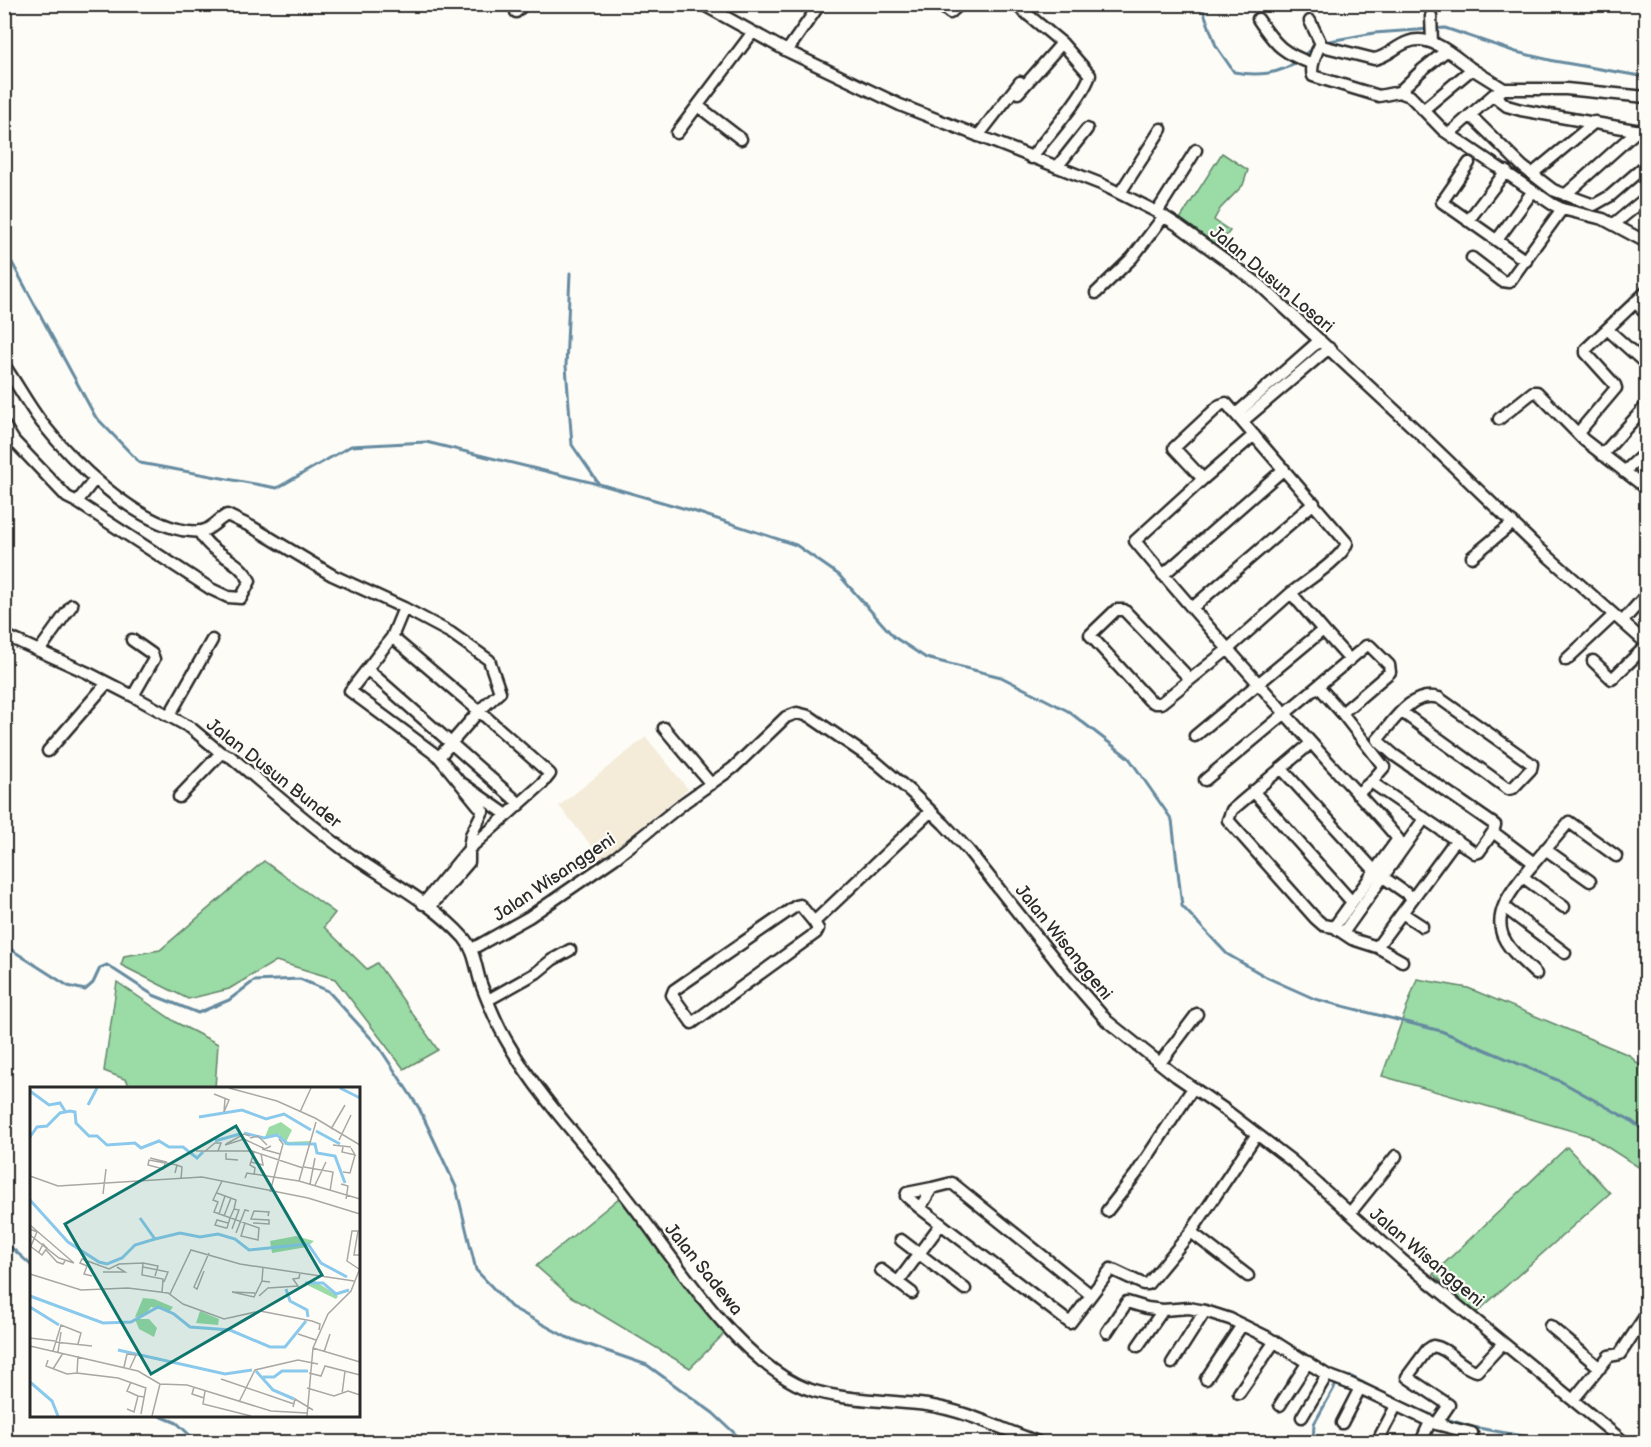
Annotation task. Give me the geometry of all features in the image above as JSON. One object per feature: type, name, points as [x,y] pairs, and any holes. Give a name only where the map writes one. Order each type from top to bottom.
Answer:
[{"type":"street","name":"Jalan Dusun Losari","points":[[702,4],[787,51],[900,105],[1120,193],[1161,214],[1260,285],[1513,524],[1647,644]]},
{"type":"street","points":[[787,51],[820,4]]},
{"type":"street","points":[[939,4],[950,13],[960,4]]},
{"type":"street","points":[[1015,4],[1062,44],[1090,75],[1077,97],[1031,158]]},
{"type":"street","points":[[1431,18],[1432,39]]},
{"type":"street","points":[[1258,19],[1278,46],[1292,56],[1313,64]]},
{"type":"street","points":[[1310,21],[1320,42],[1313,64],[1313,76],[1379,96],[1399,92],[1410,96],[1449,134],[1562,209],[1614,224],[1647,242]]},
{"type":"street","points":[[676,134],[753,32]]},
{"type":"street","points":[[1320,42],[1374,60],[1408,41],[1432,39],[1446,51],[1504,89]]},
{"type":"street","points":[[1018,93],[1062,44]]},
{"type":"street","points":[[1399,92],[1446,51]]},
{"type":"street","points":[[978,136],[1031,69]]},
{"type":"street","points":[[1423,110],[1472,69]]},
{"type":"street","points":[[1449,134],[1493,95],[1504,89],[1566,89],[1647,97]]},
{"type":"street","points":[[1493,95],[1507,106],[1521,110],[1642,131]]},
{"type":"street","points":[[698,106],[741,139]]},
{"type":"street","points":[[1470,115],[1532,174],[1553,190],[1594,205],[1610,196],[1647,165]]},
{"type":"street","points":[[1532,174],[1595,122]]},
{"type":"street","points":[[1057,168],[1088,129]]},
{"type":"street","points":[[1120,193],[1161,129]]},
{"type":"street","points":[[1565,195],[1642,131]]},
{"type":"street","points":[[1096,293],[1132,258],[1161,214],[1196,150]]},
{"type":"street","points":[[1469,163],[1442,202],[1526,261]]},
{"type":"street","points":[[1468,221],[1506,171]]},
{"type":"street","points":[[1497,240],[1533,191]]},
{"type":"street","points":[[1614,224],[1647,198]]},
{"type":"street","points":[[1472,258],[1506,282],[1512,280],[1562,209]]},
{"type":"street","points":[[1578,433],[1616,388],[1585,351],[1586,348],[1647,292]]},
{"type":"street","points":[[1635,302],[1647,313]]},
{"type":"street","points":[[1607,329],[1647,364]]},
{"type":"street","points":[[1240,417],[1325,344]]},
{"type":"street","points":[[4,365],[42,422],[95,479],[134,509],[165,526],[199,531],[205,530],[227,515],[252,527],[332,575],[451,633],[489,660],[500,692],[479,711],[439,757]]},
{"type":"street","points":[[1499,419],[1535,392],[1539,393],[1602,455],[1647,488]]},
{"type":"street","points":[[1190,679],[1124,610],[1116,610],[1090,635],[1152,702],[1161,703],[1227,650],[1291,593],[1334,559],[1347,545],[1346,540],[1240,417],[1229,405],[1223,403],[1174,448],[1203,479]]},
{"type":"street","points":[[1602,455],[1647,406]]},
{"type":"street","points":[[4,425],[14,441],[67,497],[211,589],[228,597],[241,598],[250,581],[244,570],[204,543],[199,531]]},
{"type":"street","points":[[1254,435],[1135,541],[1227,650],[1398,839],[1379,874],[1352,902],[1338,930]]},
{"type":"street","points":[[1624,472],[1647,452]]},
{"type":"street","points":[[1163,575],[1284,469]]},
{"type":"street","points":[[77,502],[95,479]]},
{"type":"street","points":[[1192,609],[1314,503]]},
{"type":"street","points":[[1472,557],[1513,524]]},
{"type":"street","points":[[1291,593],[1350,660]]},
{"type":"street","points":[[1566,660],[1646,596]]},
{"type":"street","points":[[39,651],[72,606]]},
{"type":"street","points":[[404,609],[392,637],[350,691],[439,757],[483,811]]},
{"type":"street","points":[[1195,736],[1323,630]]},
{"type":"street","name":"Jalan Dusun Bunder","points":[[4,635],[108,683],[191,728],[221,753],[231,757],[344,849],[426,905],[457,931],[472,949]]},
{"type":"street","points":[[392,637],[550,774],[469,849]]},
{"type":"street","points":[[132,640],[152,654],[154,659],[133,696]]},
{"type":"street","points":[[169,716],[212,640]]},
{"type":"street","points":[[1593,661],[1612,680],[1647,644]]},
{"type":"street","points":[[1205,780],[1284,712],[1366,646],[1370,646],[1389,665],[1390,670],[1342,713]]},
{"type":"street","points":[[368,670],[520,804]]},
{"type":"street","points":[[48,751],[108,683]]},
{"type":"street","points":[[1318,686],[1373,744],[1394,755],[1495,825],[1493,832],[1478,854],[1455,841],[1371,782]]},
{"type":"street","points":[[1373,744],[1402,712],[1414,700],[1423,696],[1439,698],[1532,764],[1531,769],[1513,788],[1508,789],[1402,712]]},
{"type":"street","name":"Jalan Wisanggeni","points":[[472,949],[529,917],[596,871],[749,754],[786,717],[797,713],[809,716],[876,762],[931,811],[969,850],[1107,1021],[1312,1178],[1402,1260],[1624,1443]]},
{"type":"street","points":[[664,728],[711,784]]},
{"type":"street","points":[[1311,743],[1232,810],[1228,820],[1323,925],[1338,930],[1365,945],[1377,947],[1402,961]]},
{"type":"street","points":[[1373,744],[1384,767]]},
{"type":"street","points":[[179,797],[221,753]]},
{"type":"street","points":[[1357,794],[1371,782],[1394,755]]},
{"type":"street","points":[[1281,768],[1379,874],[1413,898]]},
{"type":"street","points":[[455,779],[483,796],[507,815]]},
{"type":"street","points":[[1253,791],[1352,902]]},
{"type":"street","points":[[426,905],[469,862],[471,835],[483,811],[483,796]]},
{"type":"street","points":[[814,922],[931,811]]},
{"type":"street","points":[[1338,930],[1379,874],[1424,819]]},
{"type":"street","points":[[1536,974],[1505,941],[1501,925],[1508,896],[1569,822],[1616,856]]},
{"type":"street","points":[[1493,832],[1534,863]]},
{"type":"street","points":[[1377,947],[1455,841]]},
{"type":"street","points":[[1545,849],[1590,881]]},
{"type":"street","points":[[1523,877],[1564,907]]},
{"type":"street","points":[[800,905],[814,922],[818,929],[816,933],[692,1023],[672,995],[674,990],[796,906],[800,905]]},
{"type":"street","points":[[1504,907],[1565,953]]},
{"type":"street","points":[[1402,913],[1422,926]]},
{"type":"street","name":"Jalan Sadewa","points":[[472,949],[488,1000],[507,1043],[528,1076],[628,1198],[646,1225],[714,1311],[773,1369],[798,1386],[827,1394],[952,1410],[1038,1443]]},
{"type":"street","points":[[488,1000],[570,951]]},
{"type":"street","points":[[1160,1063],[1197,1014]]},
{"type":"street","points":[[1107,1211],[1136,1174],[1193,1088]]},
{"type":"street","points":[[1091,1296],[952,1183],[907,1193],[906,1196],[920,1208],[1070,1323],[1091,1296],[1111,1269],[1143,1284],[1148,1284],[1191,1232],[1257,1134]]},
{"type":"street","points":[[1350,1213],[1396,1156]]},
{"type":"street","points":[[920,1208],[932,1188]]},
{"type":"street","points":[[898,1282],[941,1224]]},
{"type":"street","points":[[1191,1232],[1248,1276]]},
{"type":"street","points":[[901,1240],[965,1289]]},
{"type":"street","points":[[881,1270],[912,1293]]},
{"type":"street","points":[[1107,1332],[1127,1302],[1163,1310],[1189,1308],[1205,1311],[1275,1341],[1330,1376],[1435,1422],[1472,1433],[1469,1443]]},
{"type":"street","points":[[1138,1346],[1163,1310]]},
{"type":"street","points":[[1172,1363],[1205,1311]]},
{"type":"street","points":[[1573,1400],[1609,1356],[1620,1354],[1647,1316]]},
{"type":"street","points":[[1206,1379],[1242,1325]]},
{"type":"street","points":[[1550,1326],[1600,1368]]},
{"type":"street","points":[[1239,1393],[1275,1341]]},
{"type":"street","points":[[1421,1443],[1449,1405],[1407,1377],[1427,1350],[1433,1346],[1439,1347],[1469,1370],[1477,1371],[1503,1342]]},
{"type":"street","points":[[1280,1405],[1308,1362]]},
{"type":"street","points":[[1302,1418],[1330,1376]]},
{"type":"street","points":[[1342,1423],[1355,1386]]},
{"type":"street","points":[[1377,1443],[1396,1406]]},
{"type":"shaded area","points":[[646,737],[688,789],[602,859],[559,806]]},
{"type":"green space","points":[[1222,153],[1248,170],[1243,185],[1220,209],[1214,220],[1230,231],[1218,246],[1180,219]]},
{"type":"green space","points":[[264,861],[335,913],[324,927],[367,969],[377,963],[438,1050],[404,1069],[335,979],[276,961],[229,989],[188,999],[121,965],[124,956],[160,950]]},
{"type":"green space","points":[[1417,979],[1468,988],[1629,1055],[1646,1072],[1646,1172],[1590,1136],[1382,1076]]},
{"type":"green space","points":[[117,982],[177,1023],[218,1044],[215,1087],[129,1087],[127,1080],[104,1071]]},
{"type":"green space","points":[[1567,1147],[1610,1193],[1476,1313],[1433,1274]]},
{"type":"green space","points":[[619,1198],[682,1279],[727,1331],[690,1368],[570,1296],[536,1266]]},
{"type":"waterway","points":[[1201,4],[1216,46],[1234,72],[1250,74],[1275,72],[1297,61]]},
{"type":"waterway","points":[[1324,42],[1374,33],[1445,28],[1516,52],[1646,77]]},
{"type":"waterway","points":[[1302,57],[1315,45]]},
{"type":"waterway","points":[[4,248],[95,416],[140,463],[277,488],[351,446],[426,442],[598,484]]},
{"type":"waterway","points":[[570,273],[566,366],[572,445],[599,484],[693,511],[796,545],[839,575],[894,637],[926,658],[1001,677],[1068,711],[1129,758],[1172,820],[1182,906],[1227,954],[1268,978],[1315,999],[1441,1031],[1562,1082],[1630,1120],[1646,1132]]},
{"type":"waterway","points":[[4,945],[68,986],[85,990],[93,983],[100,968],[107,965],[153,995],[198,1013],[229,1000],[254,981],[300,979],[328,991],[379,1047],[419,1108],[456,1187],[476,1270],[511,1307],[566,1337],[647,1365],[713,1413],[744,1442]]},
{"type":"waterway","points":[[4,1241],[30,1264]]},
{"type":"waterway","points":[[1341,1376],[1352,1377],[1387,1395]]},
{"type":"waterway","points":[[1313,1442],[1314,1424],[1338,1381]]},
{"type":"waterway","points":[[1422,1412],[1473,1427],[1544,1442]]},
{"type":"waterway","points":[[162,1417],[177,1423],[197,1442]]}]
